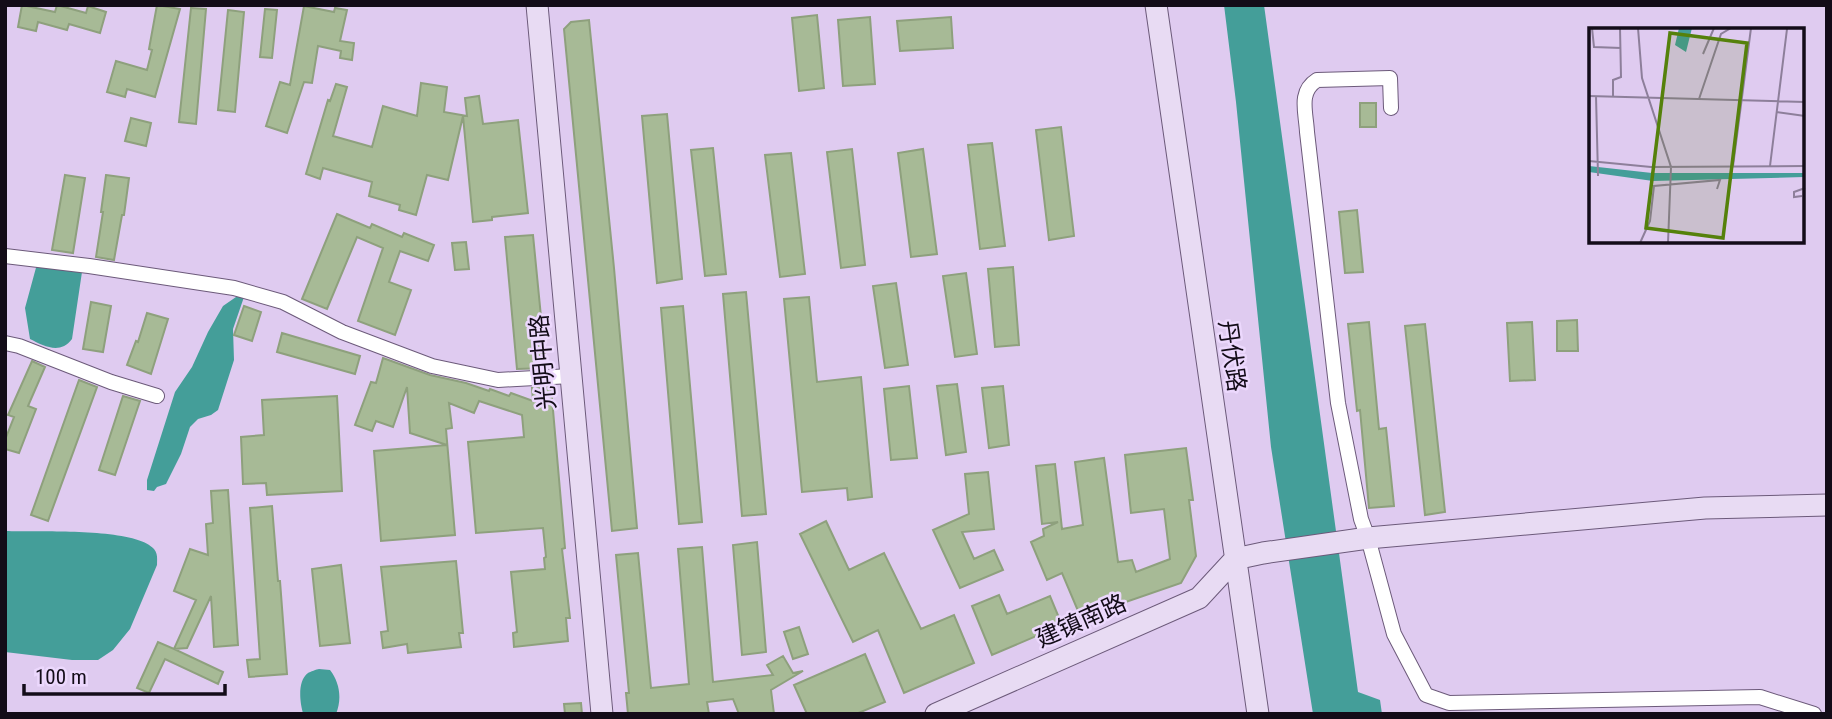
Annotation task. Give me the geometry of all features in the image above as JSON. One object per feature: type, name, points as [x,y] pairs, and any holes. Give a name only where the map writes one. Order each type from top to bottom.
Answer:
[{"type":"street","name":"光明中路","points":[[537,5],[603,714]]},
{"type":"street","name":"丹伏路","points":[[1156,5],[1258,714]]},
{"type":"street","points":[[1391,107],[1390,78],[1317,80],[1309,85],[1304,94],[1338,402],[1361,519],[1361,539],[1394,634],[1426,695],[1449,704],[1760,696],[1814,714]]},
{"type":"street","points":[[5,256],[234,288],[283,302],[342,332],[432,366],[498,380],[571,376]]},
{"type":"street","points":[[5,343],[157,396]]},
{"type":"street","points":[[1235,559],[1361,539],[1706,508],[1827,505]]},
{"type":"street","name":"建镇南路","points":[[936,714],[1199,598],[1235,559]]},
{"type":"shaded area","points":[[1224,5],[1264,5],[1358,692],[1380,700],[1382,714],[1313,714],[1271,447]]},
{"type":"shaded area","points":[[37,264],[82,272],[72,339],[62,347],[52,348],[30,339],[25,308]]},
{"type":"shaded area","points":[[236,297],[244,297],[233,329],[234,360],[218,410],[198,419],[190,427],[181,454],[166,484],[154,491],[147,490],[147,480],[175,392],[192,367],[223,306]]},
{"type":"shaded area","points":[[5,531],[107,534],[144,542],[154,549],[157,565],[130,629],[113,650],[98,660],[72,660],[5,652]]},
{"type":"shaded area","points":[[319,669],[330,670],[336,680],[339,697],[336,714],[303,713],[300,698],[302,681],[308,673]]},
{"type":"building","points":[[22,5],[55,12],[57,5],[86,13],[88,6],[106,12],[100,33],[69,24],[67,30],[38,22],[36,31],[18,27]]},
{"type":"building","points":[[157,5],[180,9],[155,97],[127,89],[125,97],[107,92],[116,61],[147,70]]},
{"type":"building","points":[[304,6],[334,12],[335,8],[347,10],[340,41],[354,43],[352,60],[340,58],[341,51],[318,46],[312,83],[304,82],[287,133],[266,126],[280,82],[290,85]]},
{"type":"building","points":[[191,8],[206,9],[196,124],[179,122]]},
{"type":"building","points":[[265,9],[277,10],[272,58],[260,57]]},
{"type":"building","points":[[228,10],[244,12],[235,112],[218,110]]},
{"type":"building","points":[[817,15],[824,88],[799,91],[792,18]]},
{"type":"building","points":[[870,17],[875,84],[843,86],[838,20]]},
{"type":"building","points":[[951,17],[953,48],[900,51],[897,21]]},
{"type":"building","points":[[589,20],[637,528],[612,531],[564,29],[571,22]]},
{"type":"building","points":[[421,83],[447,87],[444,112],[467,116],[465,98],[479,96],[483,124],[518,120],[528,213],[473,222],[463,116],[448,180],[427,175],[416,215],[399,210],[400,205],[369,196],[372,182],[323,168],[320,179],[306,174],[328,100],[330,101],[336,84],[347,87],[333,136],[372,147],[383,106],[417,116]]},
{"type":"building","points":[[1360,103],[1376,103],[1376,127],[1360,127]]},
{"type":"building","points":[[667,114],[682,279],[657,283],[642,116]]},
{"type":"building","points":[[131,118],[151,123],[146,146],[125,141]]},
{"type":"building","points":[[1061,127],[1074,236],[1049,240],[1036,130]]},
{"type":"building","points":[[992,143],[1005,246],[980,249],[968,145]]},
{"type":"building","points":[[713,148],[726,274],[705,276],[691,150]]},
{"type":"building","points":[[852,149],[865,265],[841,268],[827,152]]},
{"type":"building","points":[[923,149],[937,254],[911,257],[898,153]]},
{"type":"building","points":[[791,153],[805,274],[780,277],[765,155]]},
{"type":"building","points":[[65,175],[85,178],[73,253],[52,250]]},
{"type":"building","points":[[106,175],[129,178],[114,260],[96,257]]},
{"type":"building","points":[[1357,210],[1363,272],[1345,273],[1339,212]]},
{"type":"building","points":[[337,214],[370,228],[372,224],[402,237],[404,233],[434,245],[428,261],[400,251],[389,282],[411,290],[395,335],[358,321],[383,248],[357,237],[327,309],[302,299]]},
{"type":"building","points":[[533,235],[546,368],[517,369],[505,237]]},
{"type":"building","points":[[466,242],[469,269],[455,270],[452,243]]},
{"type":"building","points":[[1013,267],[1019,345],[995,347],[988,269]]},
{"type":"building","points":[[966,273],[977,354],[955,357],[943,276]]},
{"type":"building","points":[[896,283],[908,365],[885,368],[873,286]]},
{"type":"building","points":[[746,292],[766,514],[742,516],[723,294]]},
{"type":"building","points":[[809,297],[817,382],[861,377],[872,497],[848,500],[847,488],[802,492],[784,299]]},
{"type":"building","points":[[91,302],[111,306],[103,352],[83,349]]},
{"type":"building","points":[[244,306],[261,312],[252,341],[234,335]]},
{"type":"building","points":[[683,306],[702,522],[679,524],[661,308]]},
{"type":"building","points":[[147,313],[168,319],[151,374],[127,365]]},
{"type":"building","points":[[1577,320],[1578,351],[1557,351],[1557,321]]},
{"type":"building","points":[[1369,322],[1379,429],[1386,428],[1394,506],[1369,508],[1360,410],[1357,411],[1348,324]]},
{"type":"building","points":[[1532,322],[1535,380],[1510,381],[1507,323]]},
{"type":"building","points":[[1425,324],[1445,512],[1425,515],[1405,326]]},
{"type":"building","points":[[282,333],[360,356],[355,374],[277,352]]},
{"type":"building","points":[[383,358],[430,375],[509,396],[511,393],[533,401],[532,388],[551,387],[565,548],[562,549],[570,618],[566,618],[568,641],[514,647],[513,633],[517,632],[511,572],[545,569],[543,528],[476,533],[468,442],[524,437],[522,415],[479,401],[474,413],[449,403],[452,428],[446,429],[455,535],[381,541],[374,451],[447,445],[410,433],[407,387],[393,427],[376,421],[372,431],[355,425],[371,382],[376,383]]},
{"type":"building","points":[[32,361],[45,367],[28,406],[36,409],[19,453],[5,449],[5,440],[14,417],[8,415]]},
{"type":"building","points":[[79,380],[97,387],[48,521],[31,515]]},
{"type":"building","points":[[957,384],[966,452],[946,455],[937,386]]},
{"type":"building","points":[[909,386],[917,458],[891,460],[884,389]]},
{"type":"building","points":[[1003,386],[1009,445],[989,448],[982,388]]},
{"type":"building","points":[[123,396],[140,401],[115,475],[99,470]]},
{"type":"building","points":[[337,396],[342,491],[267,495],[266,483],[243,484],[241,437],[264,435],[262,400]]},
{"type":"building","points":[[1186,448],[1193,500],[1189,500],[1196,556],[1181,583],[1120,604],[1119,602],[1081,618],[1062,573],[1047,580],[1031,542],[1044,536],[1043,529],[1058,522],[1042,524],[1036,466],[1055,464],[1062,529],[1083,525],[1075,462],[1104,458],[1118,562],[1132,560],[1136,572],[1170,559],[1164,509],[1131,513],[1125,455]]},
{"type":"building","points":[[988,472],[994,529],[962,532],[974,559],[994,550],[1003,570],[960,588],[933,530],[969,514],[965,474]]},
{"type":"building","points":[[228,490],[238,645],[214,647],[211,596],[187,648],[174,649],[196,600],[174,591],[190,549],[208,555],[206,524],[213,523],[211,491]]},
{"type":"building","points":[[272,506],[287,674],[249,677],[247,660],[260,659],[250,508]]},
{"type":"building","points":[[826,521],[849,570],[884,553],[921,629],[954,615],[974,663],[904,693],[878,630],[853,642],[800,534]]},
{"type":"building","points":[[757,542],[766,652],[742,655],[733,545]]},
{"type":"building","points":[[702,547],[713,682],[773,675],[767,665],[783,656],[793,673],[803,671],[771,690],[774,714],[739,714],[733,699],[707,702],[709,714],[628,714],[626,693],[629,693],[616,555],[638,553],[651,688],[689,684],[678,549]]},
{"type":"building","points":[[456,561],[463,633],[459,633],[461,647],[408,653],[407,644],[383,648],[381,632],[388,631],[381,567]]},
{"type":"building","points":[[341,565],[350,643],[320,646],[312,569]]},
{"type":"building","points":[[999,595],[1007,614],[1050,596],[1062,625],[992,655],[972,606]]},
{"type":"building","points":[[799,627],[808,654],[793,659],[784,632]]},
{"type":"building","points":[[158,642],[223,672],[218,684],[165,659],[149,693],[137,688]]},
{"type":"building","points":[[865,654],[885,702],[856,714],[807,714],[794,685]]},
{"type":"building","points":[[581,703],[582,714],[565,714],[564,704]]}]
